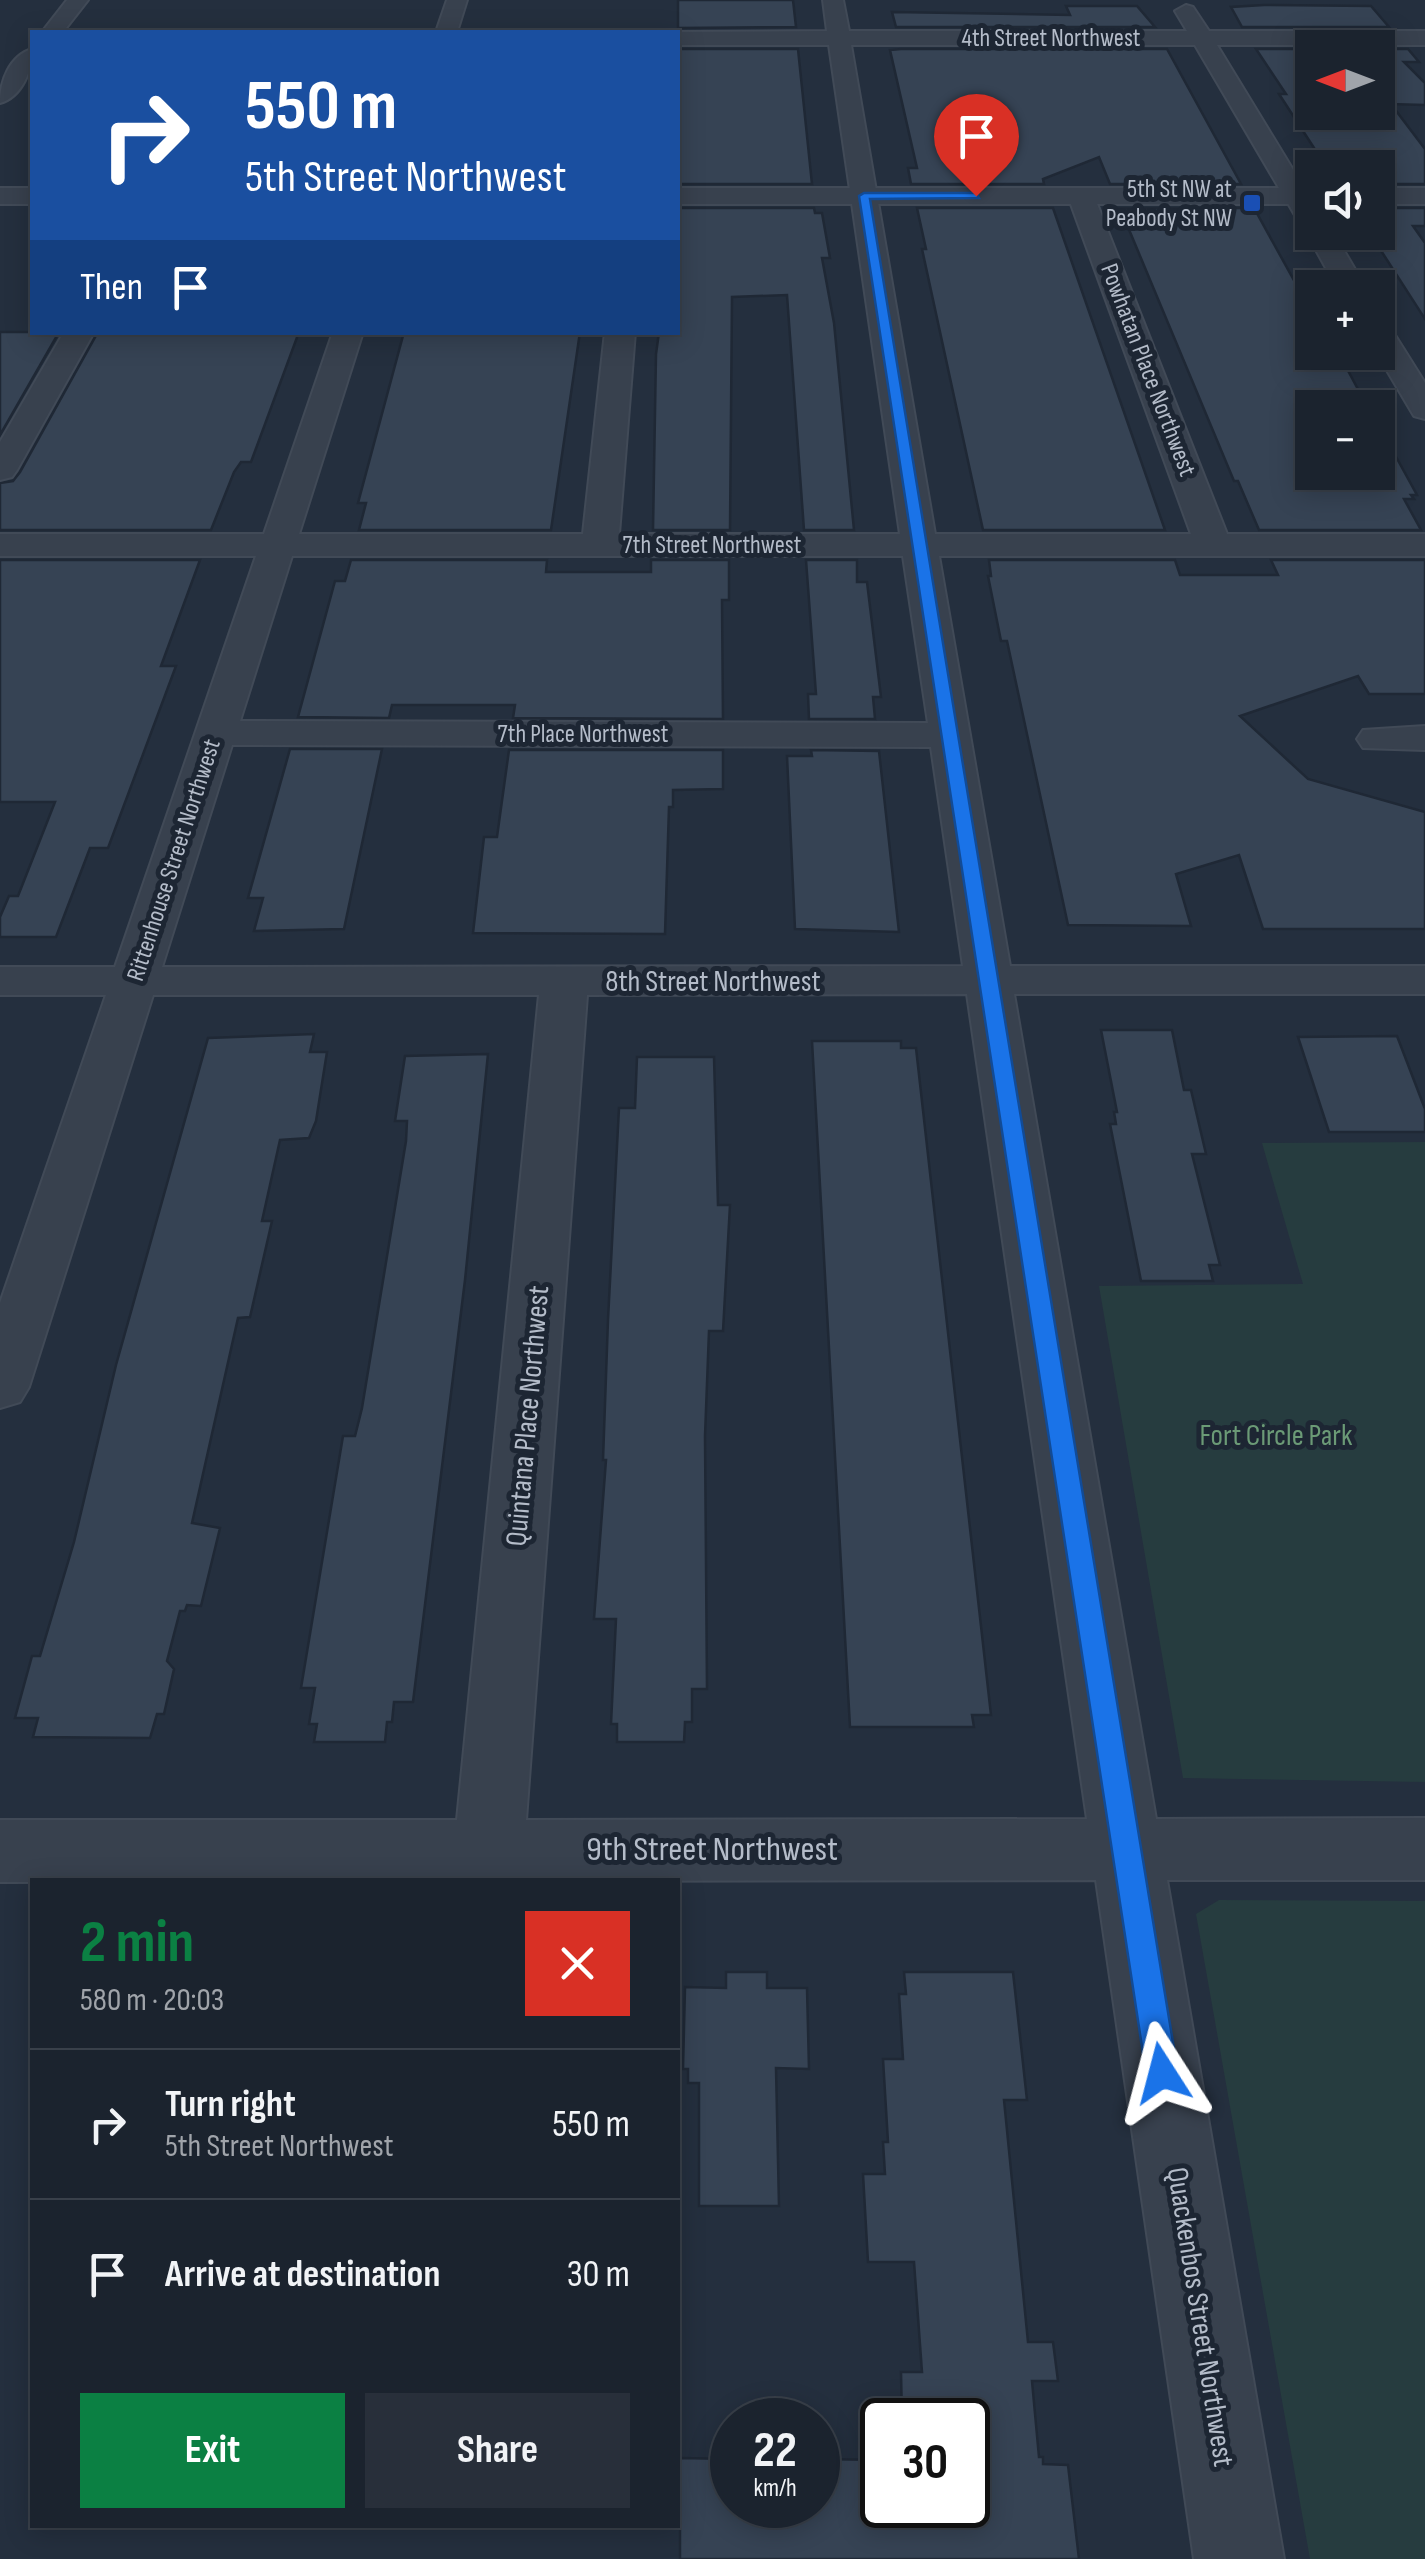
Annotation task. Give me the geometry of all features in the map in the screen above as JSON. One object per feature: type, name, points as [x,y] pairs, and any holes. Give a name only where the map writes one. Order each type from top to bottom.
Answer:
[{"type":"street","points":[[54,30],[78,0]]},
{"type":"street","points":[[448,30],[457,0]]},
{"type":"street","name":"Quackenbos Street Northwest","points":[[833,0],[1239,2559]]},
{"type":"street","points":[[1179,0],[1295,181]]},
{"type":"street","name":"4th Street Northwest","points":[[680,38],[1425,38]]},
{"type":"street","points":[[0,96],[30,58]]},
{"type":"street","points":[[0,196],[30,196]]},
{"type":"street","points":[[680,196],[1295,196]]},
{"type":"street","name":"Powhatan Place Northwest","points":[[1082,196],[1213,545]]},
{"type":"street","points":[[1395,196],[1425,196]]},
{"type":"street","points":[[0,470],[76,335]]},
{"type":"street","name":"Rittenhouse Street Northwest","points":[[0,1387],[347,335]]},
{"type":"street","points":[[600,545],[620,335]]},
{"type":"street","points":[[1395,359],[1425,409]]},
{"type":"street","name":"7th Street Northwest","points":[[0,545],[1425,545]]},
{"type":"street","name":"7th Place Northwest","points":[[216,733],[950,735]]},
{"type":"street","points":[[1377,739],[1425,738]]},
{"type":"street","name":"8th Street Northwest","points":[[0,982],[1425,980]]},
{"type":"street","name":"Quintana Place Northwest","points":[[489,1850],[564,982]]},
{"type":"street","name":"9th Street Northwest","points":[[0,1850],[1425,1848]]},
{"type":"green space","name":"Fort Circle Park","points":[[1425,1142],[1425,1782],[1183,1778],[1099,1286],[1303,1284],[1262,1143]]},
{"type":"green space","points":[[1219,1900],[1425,1901],[1425,2559],[1310,2559],[1196,1914]]},
{"type":"building","points":[[678,0],[793,0],[796,27],[678,28]]},
{"type":"building","points":[[1066,6],[1137,6],[1155,27],[896,27],[892,12],[1070,15]]},
{"type":"building","points":[[1371,6],[1389,27],[1242,27],[1231,7]]},
{"type":"building","points":[[680,49],[798,49],[812,184],[680,184]]},
{"type":"building","points":[[1167,49],[1241,184],[1110,184],[1099,157],[1043,179],[1044,184],[911,184],[908,168],[917,168],[890,50]]},
{"type":"building","points":[[1256,49],[1295,49],[1295,119],[1279,94],[1286,94]]},
{"type":"building","points":[[1395,49],[1408,49],[1419,62],[1404,62],[1425,83],[1425,105],[1395,104]]},
{"type":"building","points":[[1395,109],[1425,149],[1425,184],[1395,184],[1395,150],[1315,150],[1302,130],[1395,130]]},
{"type":"building","points":[[680,208],[814,208],[815,213],[822,213],[830,258],[822,258],[834,323],[854,530],[804,530],[787,295],[732,297],[730,530],[653,530],[659,335],[680,335]]},
{"type":"building","points":[[917,208],[1053,208],[1165,530],[983,530],[922,249],[926,249]]},
{"type":"building","points":[[1120,208],[1254,208],[1295,282],[1295,370],[1348,370],[1358,390],[1295,390],[1295,490],[1395,490],[1395,455],[1417,495],[1404,499],[1421,530],[1259,530],[1238,481],[1234,481]]},
{"type":"building","points":[[1395,208],[1425,208],[1425,226],[1413,226],[1425,243],[1425,319],[1381,250],[1395,250]]},
{"type":"building","points":[[0,332],[57,335],[0,435]]},
{"type":"building","points":[[96,335],[298,335],[251,462],[241,462],[234,472],[211,530],[0,530],[0,483],[13,481]]},
{"type":"building","points":[[403,335],[580,335],[551,530],[359,530],[366,503],[358,503]]},
{"type":"building","points":[[0,560],[200,560],[161,666],[176,666],[108,848],[90,848],[56,937],[0,937],[0,917],[9,896],[18,896],[55,802],[0,802]]},
{"type":"building","points":[[351,560],[547,560],[546,572],[651,572],[651,560],[729,560],[729,600],[722,600],[723,719],[513,718],[515,705],[392,705],[389,718],[298,717],[335,581],[345,581]]},
{"type":"building","points":[[806,560],[857,560],[857,582],[867,582],[881,697],[873,697],[875,719],[809,719],[808,694],[816,694]]},
{"type":"building","points":[[989,560],[1175,560],[1180,575],[1278,575],[1271,560],[1425,560],[1425,694],[1369,694],[1358,676],[1240,716],[1308,779],[1425,812],[1425,929],[1263,929],[1239,855],[1176,874],[1191,926],[1068,925],[1007,641],[1001,641],[988,576]]},
{"type":"building","points":[[290,749],[382,749],[344,929],[254,931],[263,898],[248,898]]},
{"type":"building","points":[[509,750],[723,750],[723,789],[673,790],[673,807],[669,807],[665,934],[473,933],[484,837],[497,837]]},
{"type":"building","points":[[811,750],[879,751],[899,932],[795,929],[787,756],[812,756]]},
{"type":"building","points":[[1101,1030],[1172,1030],[1184,1090],[1191,1090],[1206,1154],[1192,1154],[1220,1265],[1209,1265],[1213,1281],[1141,1281],[1110,1124],[1116,1124],[1117,1112]]},
{"type":"building","points":[[314,1034],[310,1052],[327,1052],[316,1121],[309,1138],[280,1140],[262,1221],[272,1221],[250,1317],[238,1318],[192,1523],[220,1528],[201,1606],[187,1605],[185,1611],[180,1611],[167,1661],[174,1669],[164,1714],[157,1714],[150,1738],[33,1737],[38,1718],[15,1718],[32,1656],[40,1656],[74,1542],[116,1365],[208,1038]]},
{"type":"building","points":[[1397,1036],[1425,1109],[1425,1132],[1329,1132],[1298,1037]]},
{"type":"building","points":[[812,1041],[901,1041],[901,1048],[916,1048],[991,1715],[972,1715],[974,1727],[850,1727]]},
{"type":"building","points":[[488,1054],[465,1280],[413,1702],[394,1702],[385,1742],[314,1742],[317,1724],[309,1724],[315,1688],[301,1688],[343,1436],[355,1436],[362,1408],[406,1141],[407,1121],[395,1121],[405,1056]]},
{"type":"building","points":[[637,1057],[714,1057],[718,1205],[730,1205],[723,1331],[709,1331],[705,1436],[707,1689],[692,1689],[692,1722],[685,1722],[684,1742],[617,1742],[617,1724],[611,1724],[616,1619],[594,1619],[606,1460],[608,1320],[619,1108],[635,1108]]},
{"type":"building","points":[[726,1972],[767,1972],[767,1988],[807,1988],[809,2069],[776,2068],[779,2206],[699,2206],[699,2083],[688,2083],[688,2069],[683,2069],[685,1987],[726,1988]]},
{"type":"building","points":[[904,1972],[1013,1972],[1027,2100],[1004,2100],[1028,2342],[1053,2342],[1058,2381],[1032,2381],[1039,2457],[1043,2457],[1043,2464],[1068,2465],[1079,2559],[680,2559],[680,2458],[710,2459],[710,2528],[840,2528],[840,2459],[860,2460],[860,2528],[990,2528],[990,2398],[902,2398],[901,2372],[922,2372],[914,2262],[868,2262],[863,2174],[885,2174],[883,2142],[888,2142],[883,2059],[903,2059],[899,1994],[906,1994]]},
{"type":"place","name":"5th St NW at Peabody St NW","points":[[1252,203]]},
{"type":"route","points":[[976,196],[864,196],[1162,2073]]}]
